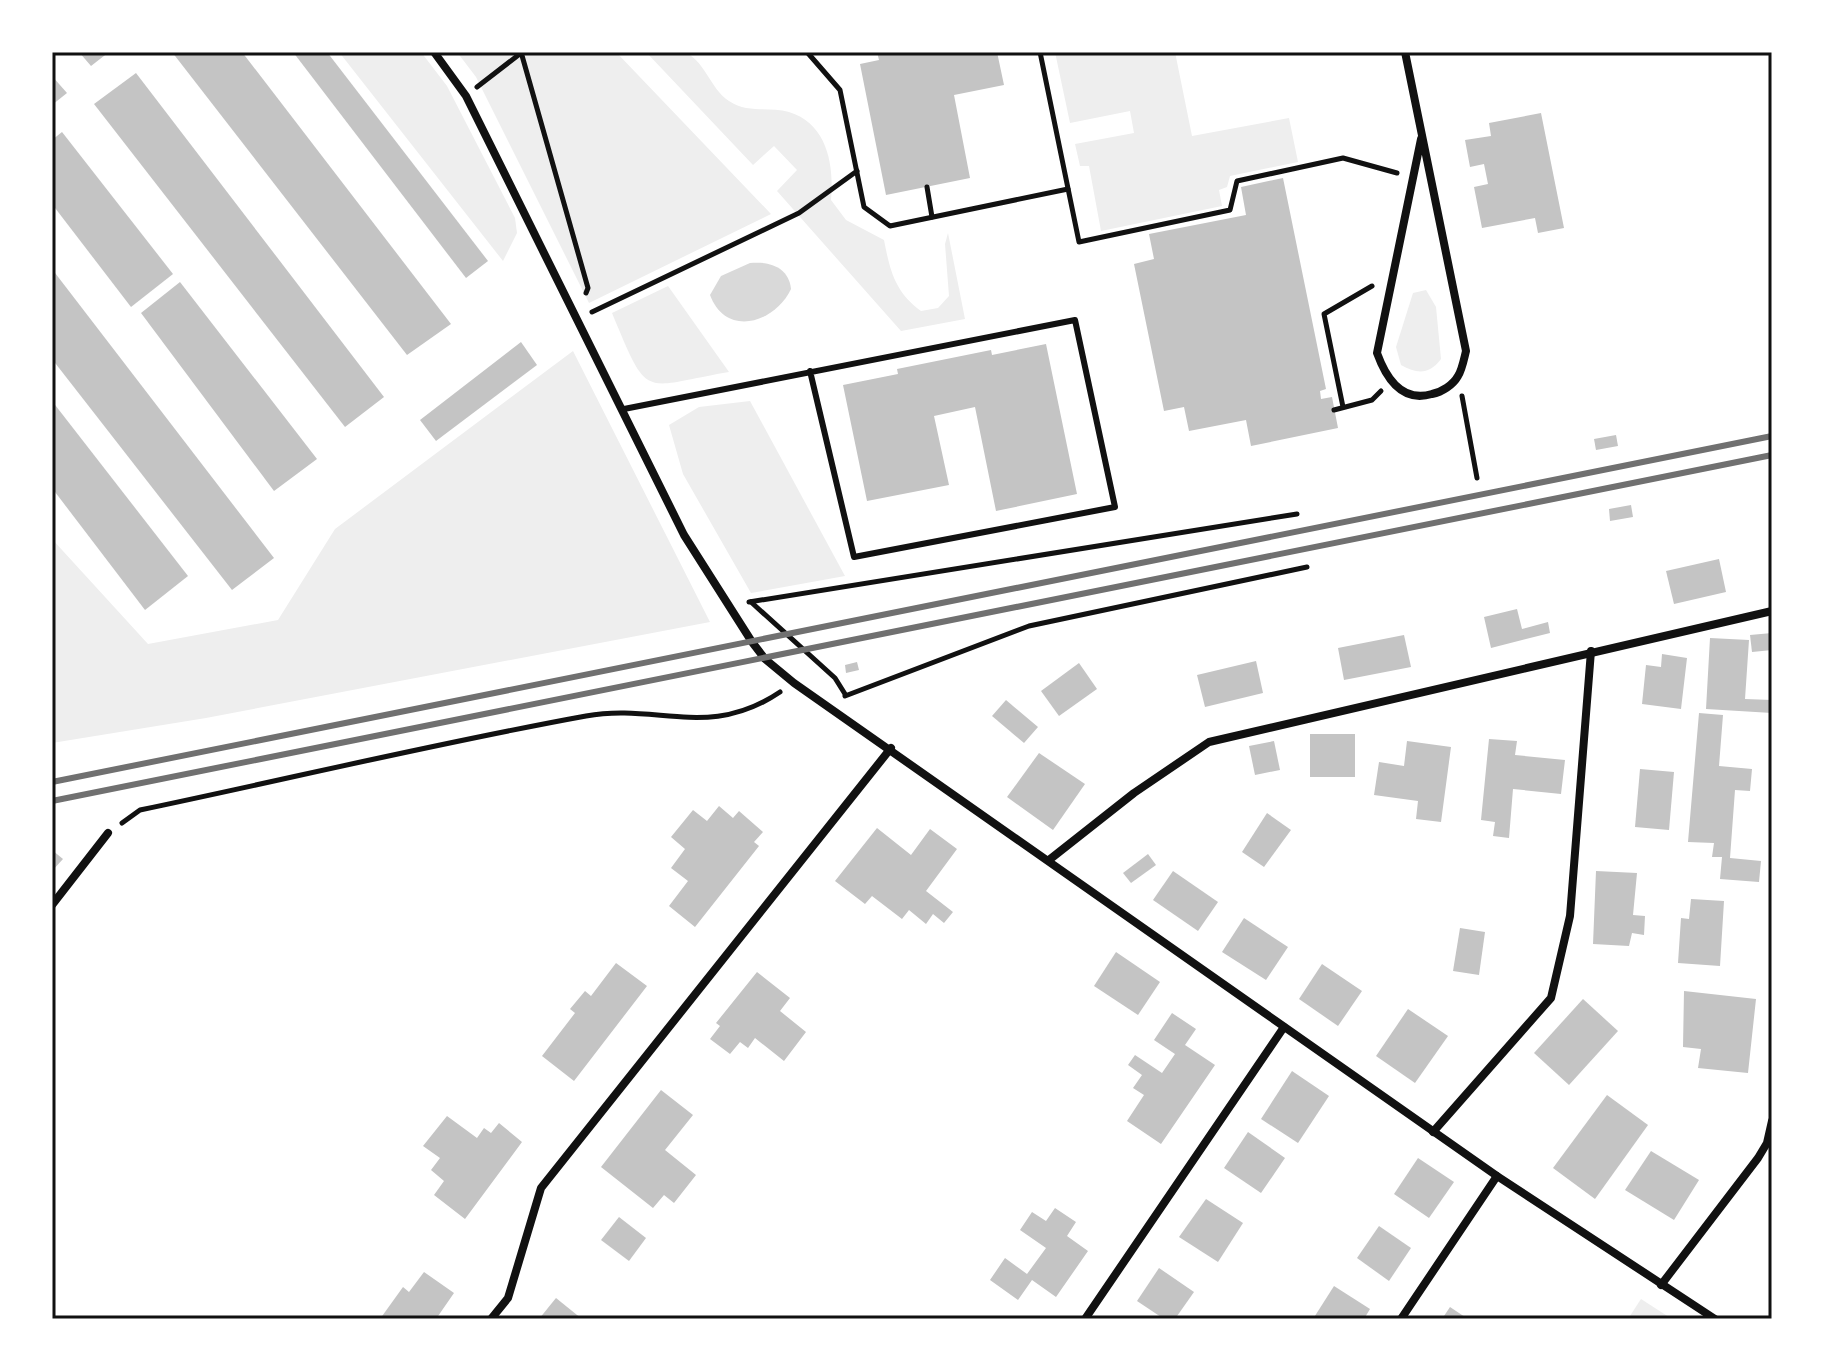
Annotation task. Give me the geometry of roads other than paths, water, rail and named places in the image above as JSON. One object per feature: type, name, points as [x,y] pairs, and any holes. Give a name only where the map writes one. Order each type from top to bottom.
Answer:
[{"type":"street","points":[[434,52],[466,96],[684,535],[765,659],[794,683],[891,748],[1433,1132],[1715,1319]]},
{"type":"street","points":[[1405,52],[1466,351],[1458,377],[1442,392],[1422,397],[1401,391],[1385,375],[1377,353],[1416,177],[1421,139]]},
{"type":"street","points":[[1049,860],[1099,818],[1209,742],[1772,611]]},
{"type":"street","points":[[1433,1132],[1551,998],[1570,916],[1591,651]]},
{"type":"street","points":[[491,1319],[508,1298],[541,1188],[891,748]]},
{"type":"street","points":[[52,905],[108,833]]},
{"type":"street","points":[[1085,1319],[1284,1027]]},
{"type":"street","points":[[1661,1285],[1758,1158],[1767,1143],[1772,1121]]},
{"type":"street","points":[[1401,1319],[1497,1176]]},
{"type":"lane","points":[[624,409],[810,371],[1075,320],[1115,507],[854,557],[810,371]]},
{"type":"railway","points":[[52,782],[1772,436]]},
{"type":"railway","points":[[52,801],[1772,455]]}]
